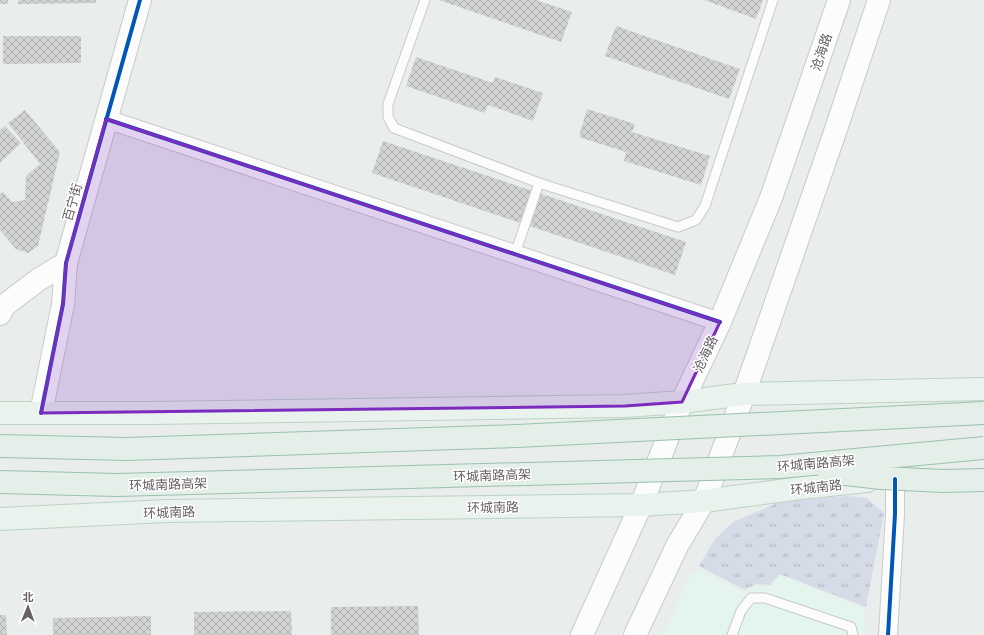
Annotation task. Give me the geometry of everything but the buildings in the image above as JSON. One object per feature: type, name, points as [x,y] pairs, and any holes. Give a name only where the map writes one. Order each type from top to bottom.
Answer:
[{"type":"highway","points":[[0,446],[126,449],[517,436],[984,413]]},
{"type":"highway","points":[[0,440],[126,449]]},
{"type":"highway","name":"环城南路高架","points":[[0,482],[117,485],[780,467],[984,448]]},
{"type":"highway","points":[[780,467],[880,478],[943,481],[984,480]]},
{"type":"highway","points":[[0,490],[117,485]]},
{"type":"main road","name":"百宁街","points":[[41,413],[63,304],[66,263],[140,0]]},
{"type":"main road","name":"沧海路","points":[[582,635],[641,505],[682,402],[720,322],[771,198],[839,0]]},
{"type":"main road","points":[[635,635],[678,544],[704,501],[744,394],[879,0]]},
{"type":"main road","points":[[2,306],[38,280],[66,263]]},
{"type":"main road","points":[[0,413],[151,413],[625,406],[682,402],[744,394],[984,389]]},
{"type":"main road","name":"环城南路","points":[[0,519],[167,511],[641,505],[704,501],[801,488],[984,471]]},
{"type":"street","points":[[106,119],[720,322]]},
{"type":"street","points":[[888,635],[895,514],[894,479]]},
{"type":"lane","points":[[425,0],[388,104],[388,117],[394,128],[539,183],[678,227],[696,220],[705,206],[773,0]]},
{"type":"lane","points":[[515,254],[539,183]]},
{"type":"lane","points":[[732,635],[741,611],[751,598],[765,598],[851,627],[854,635]]},
{"type":"highlighted area","points":[[106,119],[720,322],[682,402],[625,406],[41,413],[63,304],[66,263]]},
{"type":"shaded area","points":[[702,571],[744,593],[755,586],[770,588],[780,575],[865,609],[865,635],[663,635],[692,573]]},
{"type":"green space","points":[[847,496],[867,498],[884,513],[866,607],[780,574],[770,585],[755,584],[745,590],[699,566],[715,539],[733,522],[782,501]]},
{"type":"cycle path","points":[[41,413],[63,304],[66,263],[140,0]]},
{"type":"cycle path","points":[[106,119],[720,322]]},
{"type":"cycle path","points":[[888,635],[895,514],[895,479]]}]
